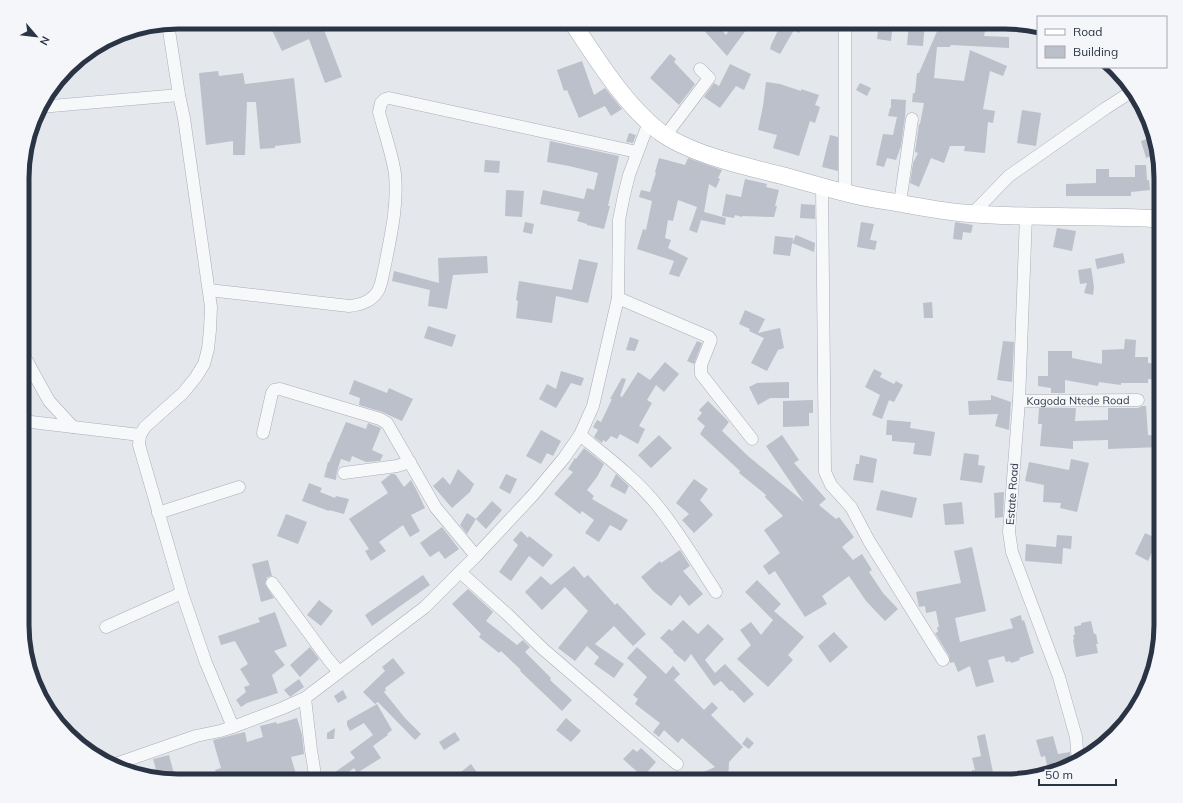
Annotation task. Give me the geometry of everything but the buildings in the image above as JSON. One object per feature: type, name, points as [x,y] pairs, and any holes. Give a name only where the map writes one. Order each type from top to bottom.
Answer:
[{"type":"street","points":[[169,29],[184,118],[209,290],[211,307],[210,330],[208,349],[204,364],[183,393],[145,427],[140,435],[139,445],[140,453],[182,593],[206,663],[233,727]]},
{"type":"street","points":[[577,29],[617,86],[649,122],[674,141],[700,152],[741,166],[845,193],[900,203],[918,208],[1026,216],[1154,219]]},
{"type":"street","points":[[845,29],[845,193]]},
{"type":"street","points":[[666,135],[709,78],[700,69]]},
{"type":"street","points":[[47,106],[179,94]]},
{"type":"street","points":[[974,213],[1009,176],[1128,94]]},
{"type":"street","points":[[209,290],[349,306],[360,305],[370,299],[377,292],[381,283],[388,250],[396,194],[395,172],[379,112],[380,103],[385,99],[389,98],[637,152]]},
{"type":"street","points":[[900,203],[912,119]]},
{"type":"street","points":[[120,763],[196,736],[233,727],[305,698],[425,607],[476,556],[533,495],[564,458],[580,435],[593,406],[598,387],[618,298],[619,220],[629,175],[649,122]]},
{"type":"street","points":[[822,186],[825,472],[831,485],[851,507],[869,541],[943,660]]},
{"type":"street","name":"Estate Road","points":[[1026,216],[1019,401],[1010,518],[1010,541],[1012,552],[1059,677],[1076,737],[1077,755]]},
{"type":"street","points":[[618,298],[708,337],[711,340],[701,366],[701,374],[752,438]]},
{"type":"street","points":[[29,365],[49,401],[73,427]]},
{"type":"street","points":[[263,433],[272,393],[274,390],[280,389],[380,419],[387,423],[436,508],[476,556]]},
{"type":"street","name":"Kagoda Ntede Road","points":[[1019,401],[1138,400]]},
{"type":"street","points":[[29,422],[140,435]]},
{"type":"street","points":[[580,435],[621,468],[657,505],[676,530],[716,592]]},
{"type":"street","points":[[344,473],[397,466],[410,462]]},
{"type":"street","points":[[158,513],[239,487]]},
{"type":"street","points":[[460,572],[507,614],[543,650],[678,764]]},
{"type":"street","points":[[272,583],[339,672]]},
{"type":"street","points":[[106,627],[182,593]]},
{"type":"street","points":[[305,698],[315,774]]}]
